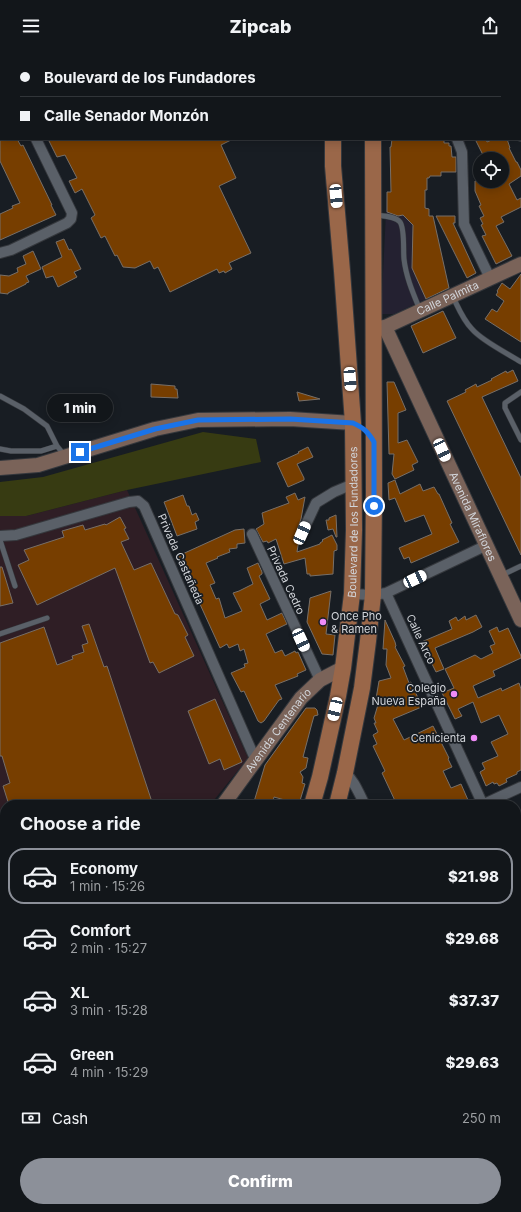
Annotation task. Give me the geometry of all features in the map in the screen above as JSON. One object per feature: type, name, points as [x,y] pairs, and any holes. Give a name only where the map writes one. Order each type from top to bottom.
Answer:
[{"type":"main road","name":"Boulevard de los Fundadores","points":[[313,800],[322,770],[343,668],[352,594],[354,530],[353,423],[333,166],[333,140]]},
{"type":"main road","name":"Boulevard de los Fundadores","points":[[337,800],[345,773],[362,688],[368,641],[380,594],[374,535],[374,442],[379,328],[372,214],[373,140]]},
{"type":"main road","points":[[353,423],[369,433],[374,442]]},
{"type":"street","points":[[0,253],[26,243],[67,223],[71,219],[72,213],[36,140]]},
{"type":"street","points":[[457,140],[462,152],[464,224],[490,278]]},
{"type":"street","name":"Calle Palmita","points":[[379,328],[420,311],[521,264]]},
{"type":"street","name":"Avenida Miraflores","points":[[379,328],[501,576],[521,620]]},
{"type":"street","points":[[0,468],[38,465],[61,451],[198,420],[290,419],[353,423]]},
{"type":"street","points":[[302,533],[316,503],[334,492],[353,484]]},
{"type":"street","name":"Privada Castañeda","points":[[0,536],[16,535],[129,502],[138,501],[144,506],[256,761]]},
{"type":"street","name":"Privada Cedro","points":[[252,534],[320,680]]},
{"type":"street","points":[[352,594],[380,594],[486,546]]},
{"type":"street","name":"Calle Arco","points":[[380,594],[480,800]]},
{"type":"street","name":"Avenida Centenario","points":[[227,800],[300,698],[320,680],[343,668]]},
{"type":"street","points":[[345,773],[354,782],[363,800]]},
{"type":"street","points":[[493,800],[521,788]]},
{"type":"lane","points":[[372,214],[393,218],[399,222],[402,228],[404,260],[408,281],[420,311]]},
{"type":"lane","points":[[452,296],[471,329],[478,336],[521,362]]},
{"type":"lane","points":[[521,392],[504,403],[521,440]]},
{"type":"lane","points":[[0,396],[24,409],[47,426],[61,451],[11,451],[0,449]]},
{"type":"lane","points":[[0,540],[15,586]]},
{"type":"lane","points":[[501,576],[521,566]]},
{"type":"lane","points":[[0,634],[47,618]]},
{"type":"shaded area","points":[[387,192],[425,193],[425,227],[435,227],[449,288],[394,314],[381,314]]},
{"type":"shaded area","points":[[127,490],[248,758],[214,800],[0,800],[0,516],[26,516]]},
{"type":"green space","points":[[203,432],[256,439],[261,462],[127,490],[26,516],[0,516],[0,482],[43,477]]},
{"type":"building","points":[[0,140],[18,140],[21,146],[23,145],[56,215],[0,240],[0,214],[13,208],[12,206],[20,203],[0,161]]},
{"type":"building","points":[[48,140],[231,140],[221,145],[236,178],[219,186],[251,253],[229,263],[232,269],[225,273],[224,271],[219,273],[217,269],[170,292],[158,267],[154,269],[150,261],[135,268],[123,267],[117,255],[115,256],[105,236],[101,238],[91,218],[95,215],[82,189],[75,193],[69,181],[77,178],[65,155],[57,157]]},
{"type":"building","points":[[392,140],[444,140],[444,143],[449,143],[449,146],[451,146],[452,157],[456,157],[456,172],[441,172],[441,176],[430,176],[427,178],[425,208],[429,209],[429,216],[433,216],[449,288],[426,299],[412,268],[413,225],[403,215],[398,216],[387,212],[387,192],[391,192]]},
{"type":"building","points":[[476,140],[486,140],[487,142],[492,140],[507,140],[509,148],[521,170],[521,176],[509,184],[509,152],[482,152]]},
{"type":"building","points":[[509,184],[517,200],[521,198],[521,207],[501,217],[504,222],[496,226],[512,256],[496,264],[482,236],[486,235],[481,225],[483,224],[480,218],[484,216],[479,206],[481,205],[475,188],[509,188]]},
{"type":"building","points":[[436,216],[455,216],[455,223],[453,223],[476,273],[467,278]]},
{"type":"building","points":[[64,239],[81,269],[74,272],[77,277],[58,287],[53,276],[46,278],[42,267],[62,257],[56,242]]},
{"type":"building","points":[[33,251],[41,269],[26,276],[29,282],[26,284],[8,294],[0,293],[0,275],[9,276],[18,272],[17,268],[26,264],[23,256]]},
{"type":"building","points":[[521,274],[521,342],[485,319],[492,309],[497,312],[504,301],[496,295],[502,283],[510,289]]},
{"type":"building","points":[[443,311],[456,338],[423,353],[411,326]]},
{"type":"building","points":[[513,370],[518,381],[482,397],[521,478],[521,555],[447,401],[466,392],[465,390],[476,384],[477,387],[506,371],[507,373]]},
{"type":"building","points":[[387,382],[394,382],[406,410],[398,413],[398,443],[407,440],[418,462],[412,465],[414,470],[395,479],[392,474],[394,454],[389,454]]},
{"type":"building","points":[[151,384],[175,386],[175,389],[177,389],[178,398],[151,397]]},
{"type":"building","points":[[297,392],[320,399],[299,401]]},
{"type":"building","points":[[308,447],[313,457],[297,464],[304,480],[288,487],[277,463],[299,453],[298,452]]},
{"type":"building","points":[[395,480],[400,494],[420,484],[423,491],[434,487],[439,494],[452,523],[450,524],[459,542],[411,563],[409,557],[404,559],[399,548],[432,534],[424,515],[405,522],[395,498],[389,500],[388,483]]},
{"type":"building","points":[[295,493],[298,500],[305,497],[301,519],[296,533],[299,539],[297,552],[320,544],[323,541],[322,540],[332,535],[337,545],[337,550],[334,551],[333,574],[310,576],[310,574],[307,574],[305,558],[284,564],[276,539],[268,543],[267,541],[263,542],[256,529],[264,524],[262,513],[289,503],[286,497]]},
{"type":"building","points":[[183,495],[192,515],[196,513],[199,520],[195,522],[197,529],[177,536],[164,502]]},
{"type":"building","points":[[336,515],[337,537],[333,529],[328,530],[326,520],[329,520],[329,518]]},
{"type":"building","points":[[120,517],[126,528],[124,529],[129,539],[121,542],[134,570],[151,563],[175,614],[178,615],[188,635],[185,637],[194,656],[159,673],[153,662],[150,663],[115,568],[37,605],[18,565],[29,560],[24,550],[64,537],[62,531],[83,525],[85,530],[105,524],[106,525]]},
{"type":"building","points":[[244,529],[245,543],[237,544],[237,548],[229,549],[230,552],[206,563],[215,583],[210,585],[216,599],[219,598],[225,618],[242,611],[233,593],[253,584],[247,568],[258,563],[262,572],[259,576],[270,599],[260,604],[267,620],[282,613],[287,624],[266,634],[275,653],[282,650],[285,656],[295,651],[296,653],[298,652],[306,670],[297,674],[298,676],[275,685],[282,699],[279,700],[261,723],[258,721],[244,691],[241,692],[231,673],[245,667],[244,664],[248,663],[244,649],[240,651],[238,644],[229,648],[227,644],[220,648],[178,556],[235,530]]},
{"type":"building","points":[[0,567],[2,567],[13,603],[0,606]]},
{"type":"building","points":[[331,591],[326,634],[335,635],[333,655],[322,654],[307,622],[310,598]]},
{"type":"building","points":[[476,615],[482,627],[435,648],[444,669],[436,672],[426,652],[424,653],[419,643],[452,629],[449,621],[456,617],[458,621],[465,616],[466,620]]},
{"type":"building","points":[[385,620],[395,642],[395,647],[405,666],[403,667],[409,683],[411,682],[418,698],[424,706],[393,719],[404,740],[433,726],[452,767],[443,771],[451,788],[461,784],[468,800],[395,800],[382,773],[385,771],[373,746],[377,744],[373,735],[378,732],[374,723],[376,723],[374,718],[380,698],[376,699],[379,681],[391,678],[386,665],[387,649],[383,649]]},
{"type":"building","points":[[89,624],[104,667],[107,666],[151,800],[7,800],[3,786],[10,783],[2,756],[0,756],[0,643],[44,627],[57,665],[73,659],[72,656],[84,652],[82,645],[88,643],[82,626]]},
{"type":"building","points":[[497,627],[499,632],[508,628],[521,658],[493,671],[495,676],[473,686],[478,698],[501,688],[502,691],[519,683],[521,689],[521,770],[517,772],[517,774],[506,779],[507,782],[499,786],[497,783],[494,784],[493,782],[486,786],[480,772],[485,769],[482,763],[498,756],[491,742],[508,734],[499,715],[481,723],[473,702],[458,709],[462,716],[455,719],[442,693],[454,688],[445,669],[475,655],[481,659],[493,653],[490,646],[495,644],[489,631]]},
{"type":"building","points":[[215,699],[242,762],[224,770],[220,759],[209,764],[188,711]]},
{"type":"building","points":[[306,708],[315,708],[318,715],[314,716],[303,757],[308,758],[306,768],[300,772],[303,777],[302,783],[305,784],[300,800],[285,800],[274,797],[273,800],[254,800],[265,765]]},
{"type":"place","name":"Once Pho & Ramen","points":[[323,622]]},
{"type":"place","name":"Colegio Nueva España","points":[[454,694]]},
{"type":"place","name":"Cenicienta","points":[[474,738]]},
{"type":"route","points":[[80,452],[155,429],[198,420],[290,419],[353,423],[369,433],[374,442],[374,506]]}]
